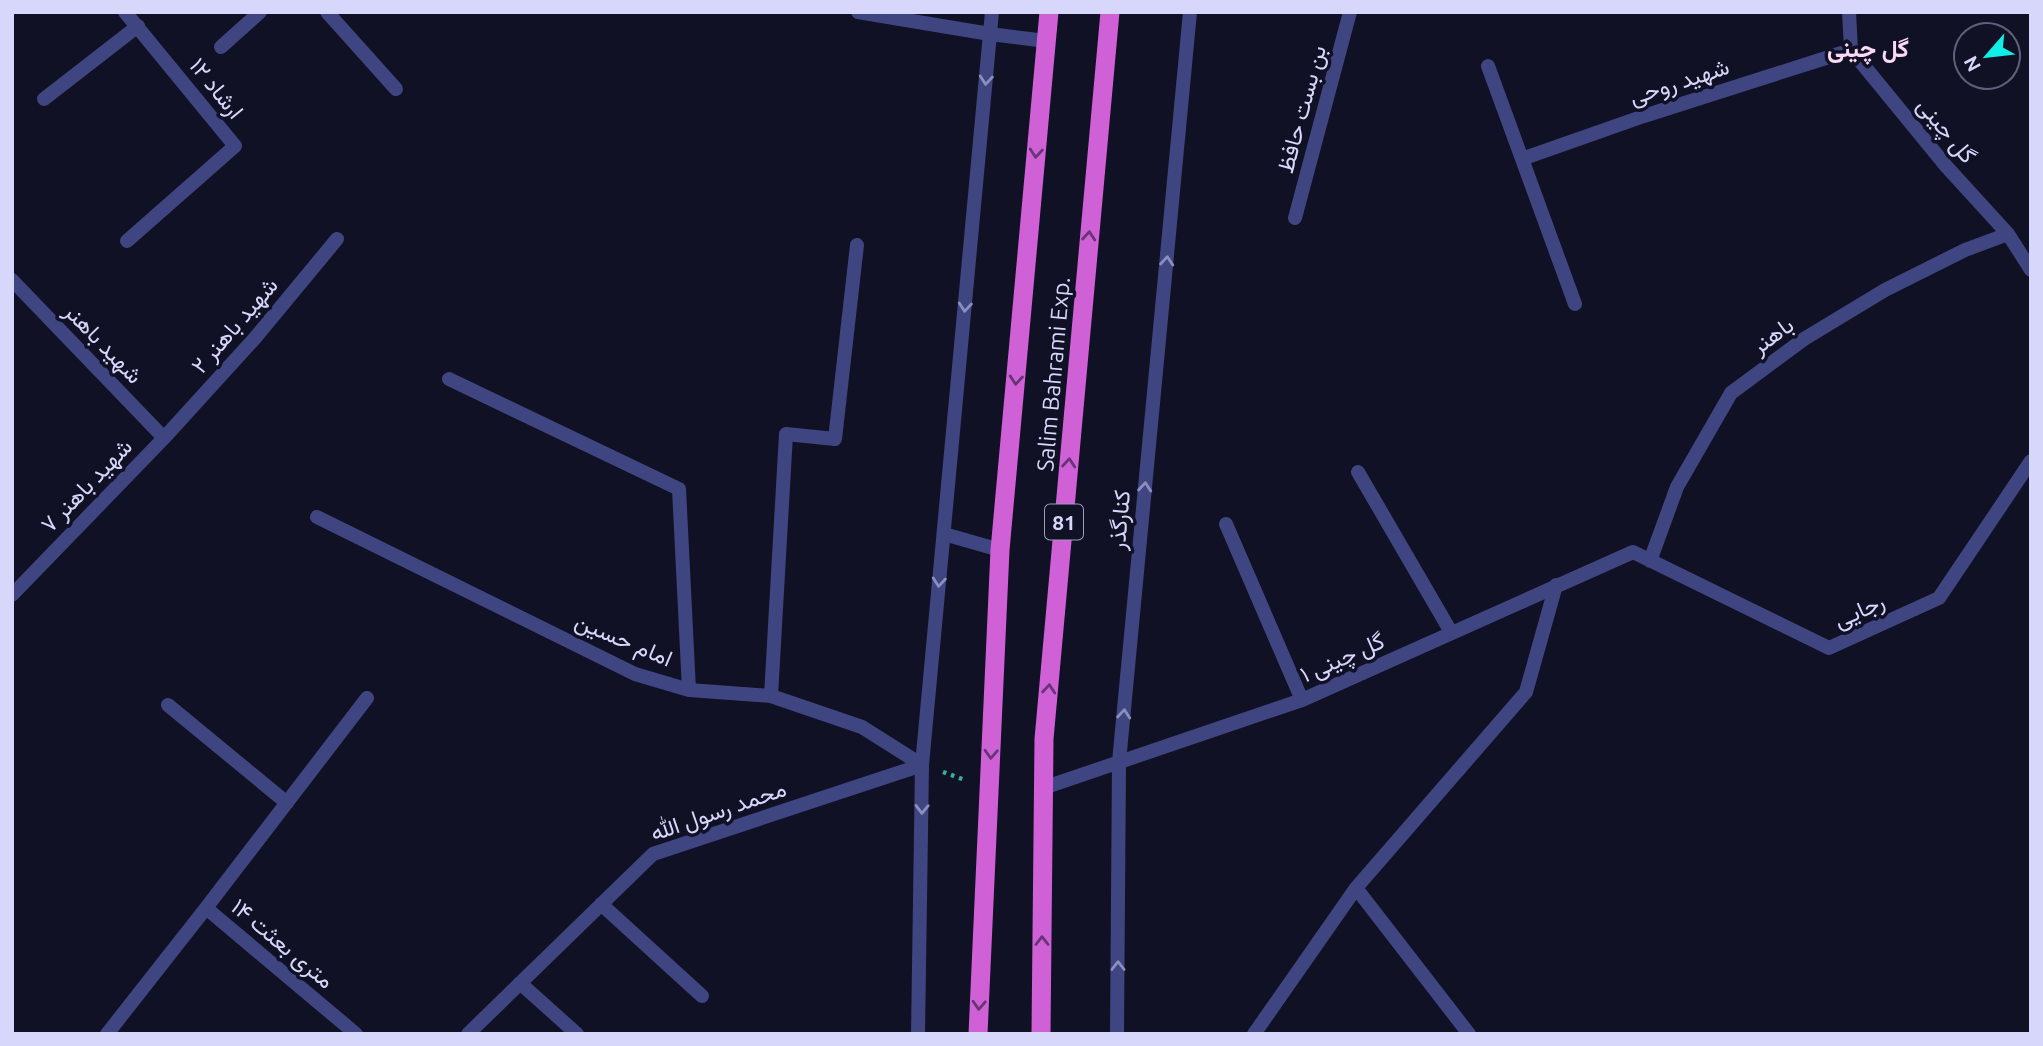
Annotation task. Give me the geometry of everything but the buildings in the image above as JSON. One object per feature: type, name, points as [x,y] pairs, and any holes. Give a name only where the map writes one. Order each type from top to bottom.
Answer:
[{"type":"highway","name":"Salim Bahrami Exp.","points":[[978,1034],[1000,550],[1049,12]]},
{"type":"highway","name":"Salim Bahrami Exp.","points":[[1041,1034],[1044,738],[1110,12]]},
{"type":"street","name":"ارشاد ۱۲","points":[[125,12],[235,146],[127,241]]},
{"type":"street","points":[[221,47],[260,12]]},
{"type":"street","points":[[327,12],[397,89]]},
{"type":"street","points":[[858,12],[1046,41]]},
{"type":"street","points":[[918,1034],[922,765],[992,12]]},
{"type":"street","name":"کنارگذر","points":[[1118,1034],[1119,762],[1191,12]]},
{"type":"street","name":"بن بست حافظ","points":[[1295,218],[1350,12]]},
{"type":"street","points":[[1849,12],[1851,50]]},
{"type":"street","points":[[44,99],[138,26]]},
{"type":"street","name":"شهید روحی","points":[[1522,159],[1644,116],[1851,50]]},
{"type":"street","name":"گل چینی","points":[[1851,50],[1946,166],[2008,234],[2031,270]]},
{"type":"street","points":[[1488,66],[1575,304]]},
{"type":"street","name":"باهنر","points":[[1650,561],[1677,487],[1731,393],[1804,339],[1885,290],[1965,250],[2008,234]]},
{"type":"street","name":"شهید باهنر ۲","points":[[164,438],[255,338],[337,239]]},
{"type":"street","points":[[771,696],[786,434],[835,439],[857,245]]},
{"type":"street","name":"شهید باهنر","points":[[12,280],[164,438]]},
{"type":"street","points":[[449,379],[679,489],[689,690]]},
{"type":"street","name":"شهید باهنر ۷","points":[[12,595],[164,438]]},
{"type":"street","name":"رجایی","points":[[1650,561],[1829,648],[1939,598],[2031,461]]},
{"type":"street","points":[[1358,472],[1451,632]]},
{"type":"street","name":"امام حسین","points":[[317,517],[635,674],[689,690],[771,696],[862,727],[922,765]]},
{"type":"street","points":[[1226,524],[1302,700]]},
{"type":"street","points":[[944,534],[1000,550]]},
{"type":"street","name":"گل چینی ۱","points":[[1043,788],[1302,700],[1633,552],[1650,561]]},
{"type":"street","points":[[1254,1034],[1356,888],[1526,692],[1556,585]]},
{"type":"street","points":[[206,908],[367,698]]},
{"type":"street","points":[[168,705],[287,803]]},
{"type":"street","name":"محمد رسول الله","points":[[468,1034],[653,854],[922,765]]},
{"type":"street","points":[[1356,888],[1469,1034]]},
{"type":"street","points":[[601,904],[702,996]]},
{"type":"street","name":"۱۴ متری بعثت","points":[[107,1034],[206,908],[356,1034]]},
{"type":"street","points":[[520,983],[577,1034]]},
{"type":"district","name":"گل چینی","points":[[1868,48]]}]
